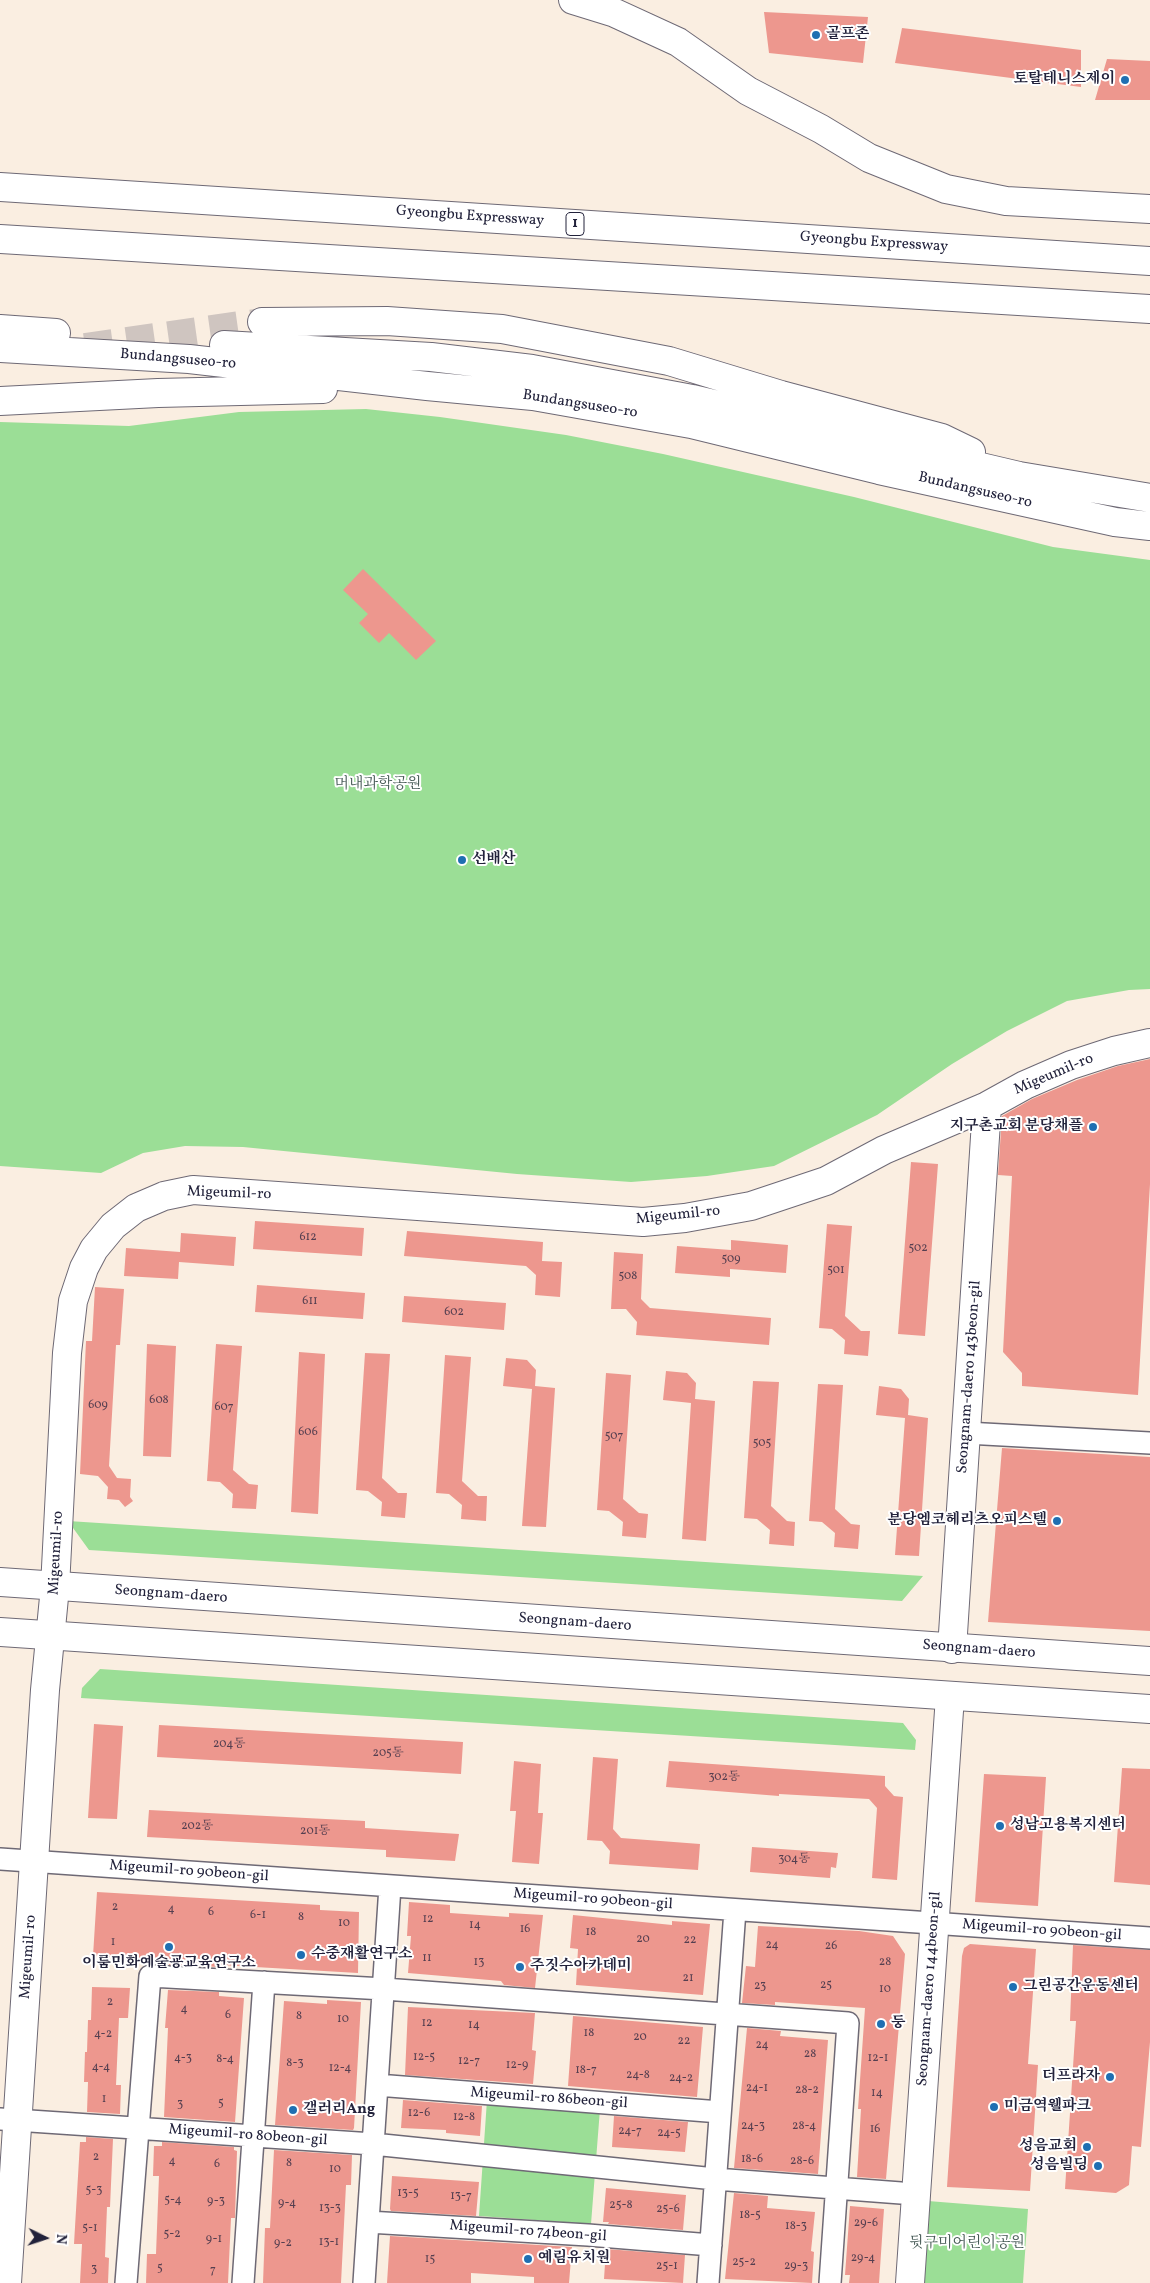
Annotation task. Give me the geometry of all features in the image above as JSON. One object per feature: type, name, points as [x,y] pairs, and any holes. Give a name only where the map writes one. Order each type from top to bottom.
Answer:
[{"type":"main road","points":[[573,0],[615,14],[678,42],[748,91],[821,129],[870,158],[946,189],[1006,201],[1150,209]]},
{"type":"main road","name":"Gyeongbu Expressway","points":[[0,187],[1150,261]]},
{"type":"main road","points":[[0,239],[1150,309]]},
{"type":"main road","points":[[262,322],[387,321],[502,329],[669,361],[781,395],[942,438],[1019,476]]},
{"type":"main road","name":"Bundangsuseo-ro","points":[[0,329],[260,348],[431,357],[532,369],[692,399],[1019,476],[1150,498]]},
{"type":"main road","name":"Bundangsuseo-ro","points":[[0,348],[189,359],[533,396],[691,424],[879,470],[1096,518],[1150,526]]},
{"type":"main road","points":[[0,401],[158,393],[427,386]]},
{"type":"main road","name":"Migeumil-ro","points":[[7,2283],[9,2120],[35,1862],[45,1690],[55,1587],[67,1353],[73,1301],[84,1268],[94,1249],[112,1226],[136,1208],[164,1196],[193,1190],[642,1222],[685,1218],[751,1206],[826,1181],[884,1150],[987,1106],[1025,1085],[1114,1051],[1150,1043]]},
{"type":"main road","name":"Seongnam-daero 143beon-gil","points":[[952,1648],[987,1106]]},
{"type":"main road","name":"Seongnam-daero","points":[[0,1582],[1150,1661]]},
{"type":"main road","points":[[0,1632],[1150,1709]]},
{"type":"main road","name":"Seongnam-daero 144beon-gil","points":[[910,2283],[950,1696]]},
{"type":"street","points":[[966,1433],[1150,1443]]},
{"type":"street","name":"Migeumil-ro 90beon-gil","points":[[0,1860],[1150,1938]]},
{"type":"street","points":[[364,2283],[390,1886]]},
{"type":"street","points":[[708,2283],[735,1910]]},
{"type":"street","points":[[126,2283],[150,1976],[384,1989],[848,2023],[830,2283]]},
{"type":"street","points":[[243,2283],[264,1982]]},
{"type":"street","name":"Migeumil-ro 86beon-gil","points":[[377,2085],[720,2112]]},
{"type":"street","name":"Migeumil-ro 80beon-gil","points":[[9,2120],[373,2144],[715,2179]]},
{"type":"street","points":[[715,2179],[901,2194]]},
{"type":"street","name":"Migeumil-ro 74beon-gil","points":[[368,2222],[711,2245]]},
{"type":"green space","name":"머내과학공원","points":[[366,409],[440,417],[566,435],[663,454],[854,497],[1053,547],[1150,560],[1150,989],[1129,990],[1067,1001],[1007,1031],[952,1064],[877,1115],[774,1166],[707,1176],[631,1182],[517,1174],[243,1147],[185,1146],[143,1153],[101,1173],[0,1166],[0,422],[129,426],[239,412]]},
{"type":"green space","points":[[68,1521],[923,1576],[902,1601],[89,1550]]},
{"type":"green space","points":[[100,1669],[903,1723],[916,1740],[915,1750],[81,1698],[82,1688]]},
{"type":"green space","points":[[487,2100],[600,2109],[591,2224],[479,2216]]},
{"type":"green space","name":"뒷구미어린이공원","points":[[928,2201],[1028,2209],[1023,2283],[922,2283]]},
{"type":"building","name":"골프존","points":[[764,12],[868,17],[863,63],[769,53]]},
{"type":"building","points":[[902,28],[1081,50],[1081,87],[895,63]]},
{"type":"building","name":"토탈테니스제이","points":[[1107,59],[1150,61],[1150,100],[1095,100]]},
{"type":"building","points":[[363,569],[436,641],[416,660],[389,633],[379,643],[359,623],[368,614],[343,590]]},
{"type":"building","points":[[1150,1059],[1150,1184],[1138,1395],[1022,1386],[1022,1373],[1003,1352],[1012,1176],[998,1175],[1002,1116],[1032,1099],[1077,1080],[1118,1066]]},
{"type":"building","points":[[911,1162],[938,1164],[925,1336],[898,1334]]},
{"type":"building","points":[[255,1221],[364,1228],[362,1256],[253,1249]]},
{"type":"building","points":[[827,1224],[852,1226],[845,1316],[861,1331],[870,1331],[868,1356],[844,1354],[845,1340],[832,1329],[819,1328]]},
{"type":"building","points":[[407,1231],[543,1242],[542,1261],[562,1262],[560,1297],[535,1295],[536,1275],[526,1266],[404,1256]]},
{"type":"building","points":[[181,1233],[236,1237],[234,1266],[179,1262],[178,1279],[124,1276],[126,1248],[180,1252]]},
{"type":"building","points":[[731,1240],[788,1245],[786,1273],[730,1269],[730,1277],[675,1273],[677,1246],[731,1250]]},
{"type":"building","points":[[614,1252],[643,1254],[641,1299],[650,1308],[771,1318],[769,1345],[636,1335],[637,1322],[626,1309],[611,1309]]},
{"type":"building","points":[[257,1285],[365,1293],[363,1319],[255,1312]]},
{"type":"building","points":[[95,1287],[124,1289],[120,1345],[116,1345],[109,1466],[117,1478],[131,1479],[130,1497],[133,1501],[125,1507],[119,1500],[107,1499],[108,1487],[98,1476],[80,1474],[86,1341],[92,1341]]},
{"type":"building","points":[[404,1296],[506,1303],[504,1330],[402,1322]]},
{"type":"building","points":[[147,1344],[176,1346],[171,1457],[143,1456]]},
{"type":"building","points":[[216,1344],[242,1346],[233,1470],[249,1484],[258,1485],[256,1509],[232,1508],[233,1494],[220,1482],[207,1481]]},
{"type":"building","points":[[299,1352],[325,1354],[318,1514],[291,1512]]},
{"type":"building","points":[[365,1353],[390,1354],[382,1478],[398,1493],[407,1493],[405,1518],[381,1516],[382,1502],[368,1491],[356,1490]]},
{"type":"building","points":[[445,1355],[471,1357],[462,1481],[478,1496],[487,1496],[486,1521],[461,1519],[462,1505],[449,1494],[436,1493]]},
{"type":"building","points":[[506,1358],[527,1360],[536,1370],[535,1386],[555,1388],[546,1527],[522,1526],[532,1389],[503,1386]]},
{"type":"building","points":[[666,1371],[687,1373],[696,1383],[695,1399],[715,1401],[706,1541],[682,1539],[691,1403],[663,1400]]},
{"type":"building","points":[[606,1373],[631,1375],[623,1499],[639,1513],[648,1514],[646,1538],[622,1536],[623,1522],[609,1511],[597,1510]]},
{"type":"building","points":[[753,1381],[779,1382],[771,1506],[787,1521],[795,1522],[794,1546],[769,1544],[770,1530],[757,1519],[744,1518]]},
{"type":"building","points":[[818,1384],[843,1385],[835,1509],[851,1524],[860,1525],[858,1549],[834,1547],[835,1533],[822,1522],[809,1521]]},
{"type":"building","points":[[879,1386],[901,1389],[909,1399],[908,1415],[928,1418],[919,1556],[895,1555],[905,1418],[876,1415]]},
{"type":"building","points":[[1002,1448],[1150,1457],[1150,1631],[988,1622]]},
{"type":"building","points":[[94,1724],[123,1726],[117,1819],[88,1818]]},
{"type":"building","points":[[159,1725],[463,1742],[461,1774],[157,1757]]},
{"type":"building","points":[[593,1757],[618,1759],[613,1829],[621,1838],[700,1844],[698,1870],[609,1864],[610,1851],[602,1841],[587,1840]]},
{"type":"building","points":[[514,1761],[541,1764],[538,1813],[543,1813],[539,1864],[512,1862],[516,1811],[510,1811]]},
{"type":"building","points":[[669,1761],[885,1776],[885,1786],[894,1796],[903,1797],[897,1880],[872,1878],[877,1808],[869,1799],[779,1794],[779,1796],[666,1787]]},
{"type":"building","points":[[1122,1768],[1150,1769],[1150,1885],[1114,1882]]},
{"type":"building","points":[[984,1774],[1046,1777],[1038,1906],[975,1902]]},
{"type":"building","points":[[149,1810],[365,1821],[365,1828],[459,1834],[455,1861],[386,1857],[386,1850],[147,1837]]},
{"type":"building","points":[[752,1847],[838,1853],[836,1868],[831,1867],[830,1878],[750,1872]]},
{"type":"building","points":[[97,1892],[320,1905],[320,1910],[359,1912],[358,1973],[221,1965],[221,1967],[169,1965],[169,1963],[151,1962],[151,1960],[93,1956]]},
{"type":"building","points":[[409,1902],[450,1905],[450,1913],[509,1917],[509,1913],[543,1915],[535,1988],[504,1985],[501,1981],[408,1973],[411,1936],[407,1936]]},
{"type":"building","points":[[573,1915],[672,1925],[672,1921],[710,1924],[703,1995],[576,1985],[578,1949],[570,1948]]},
{"type":"building","points":[[758,1926],[859,1931],[893,1936],[905,1954],[886,2179],[857,2177],[861,2109],[858,2109],[865,2008],[775,2002],[775,2005],[742,2003],[746,1966],[755,1967]]},
{"type":"building","name":"미금역웰파크","points":[[970,1944],[1036,1949],[1028,2064],[1038,2065],[1030,2191],[947,2187],[962,1956],[964,1948]]},
{"type":"building","points":[[1073,1945],[1150,1950],[1150,2042],[1141,2147],[1132,2146],[1129,2185],[1116,2193],[1065,2189],[1076,2021],[1070,2021]]},
{"type":"building","points":[[92,1987],[130,1988],[128,2018],[119,2018],[116,2085],[121,2085],[120,2114],[87,2112],[88,2082],[84,2082],[85,2052],[87,2052],[88,2020],[91,2020]]},
{"type":"building","points":[[168,1990],[219,1992],[219,1996],[244,1998],[235,2122],[164,2117],[168,2028],[165,2028]]},
{"type":"building","points":[[327,2000],[361,2002],[354,2128],[353,2130],[275,2125],[284,2001],[327,2004]]},
{"type":"building","points":[[408,2007],[535,2013],[532,2050],[536,2051],[533,2084],[405,2075]]},
{"type":"building","points":[[573,2016],[703,2027],[697,2097],[568,2086]]},
{"type":"building","points":[[747,2028],[781,2031],[780,2036],[828,2040],[818,2174],[734,2168]]},
{"type":"building","points":[[403,2100],[482,2106],[480,2136],[446,2133],[446,2130],[401,2128]]},
{"type":"building","points":[[614,2116],[688,2122],[685,2152],[612,2147]]},
{"type":"building","points":[[86,2137],[113,2139],[110,2207],[107,2207],[105,2257],[109,2258],[108,2283],[80,2283],[82,2244],[74,2244],[80,2142],[86,2142]]},
{"type":"building","points":[[162,2142],[234,2147],[234,2150],[237,2151],[235,2218],[231,2218],[228,2283],[146,2283],[147,2254],[156,2254],[159,2176],[153,2176],[154,2146],[162,2146]]},
{"type":"building","points":[[274,2150],[352,2155],[351,2185],[346,2185],[341,2283],[263,2283],[265,2228],[270,2228]]},
{"type":"building","points":[[392,2176],[479,2182],[476,2216],[391,2211]]},
{"type":"building","points":[[606,2188],[686,2195],[683,2230],[603,2222]]},
{"type":"building","points":[[734,2193],[768,2196],[767,2208],[815,2212],[811,2251],[814,2252],[812,2283],[725,2279]]},
{"type":"building","points":[[850,2206],[884,2209],[879,2283],[849,2283],[850,2275],[845,2275]]},
{"type":"building","points":[[390,2236],[572,2247],[569,2283],[534,2283],[534,2277],[471,2273],[471,2283],[387,2283]]},
{"type":"building","points":[[606,2249],[685,2255],[683,2283],[604,2279]]},
{"type":"tunnel","points":[[85,347],[262,322]]},
{"type":"place","name":"골프존","points":[[816,35]]},
{"type":"place","name":"토탈테니스제이","points":[[1125,80]]},
{"type":"place","name":"선배산","points":[[462,860]]},
{"type":"place","name":"지구촌교회 분당채플","points":[[1093,1127]]},
{"type":"place","name":"분당엠코헤리츠오피스텔","points":[[1057,1521]]},
{"type":"place","name":"성남고용복지센터","points":[[1000,1826]]},
{"type":"place","name":"이룸민화예술굥교육연구소","points":[[169,1947]]},
{"type":"place","name":"수중재활연구소","points":[[301,1955]]},
{"type":"place","name":"주짓수아카데미","points":[[520,1967]]},
{"type":"place","name":"그린공간운동센터","points":[[1013,1987]]},
{"type":"place","name":"둥","points":[[881,2024]]},
{"type":"place","name":"더프라자","points":[[1110,2077]]},
{"type":"place","name":"미금역웰파크","points":[[994,2107]]},
{"type":"place","name":"갤러리Ang","points":[[293,2110]]},
{"type":"place","name":"성음교회","points":[[1087,2147]]},
{"type":"place","name":"성음빌딩","points":[[1098,2166]]},
{"type":"place","name":"예림유치원","points":[[528,2259]]}]
